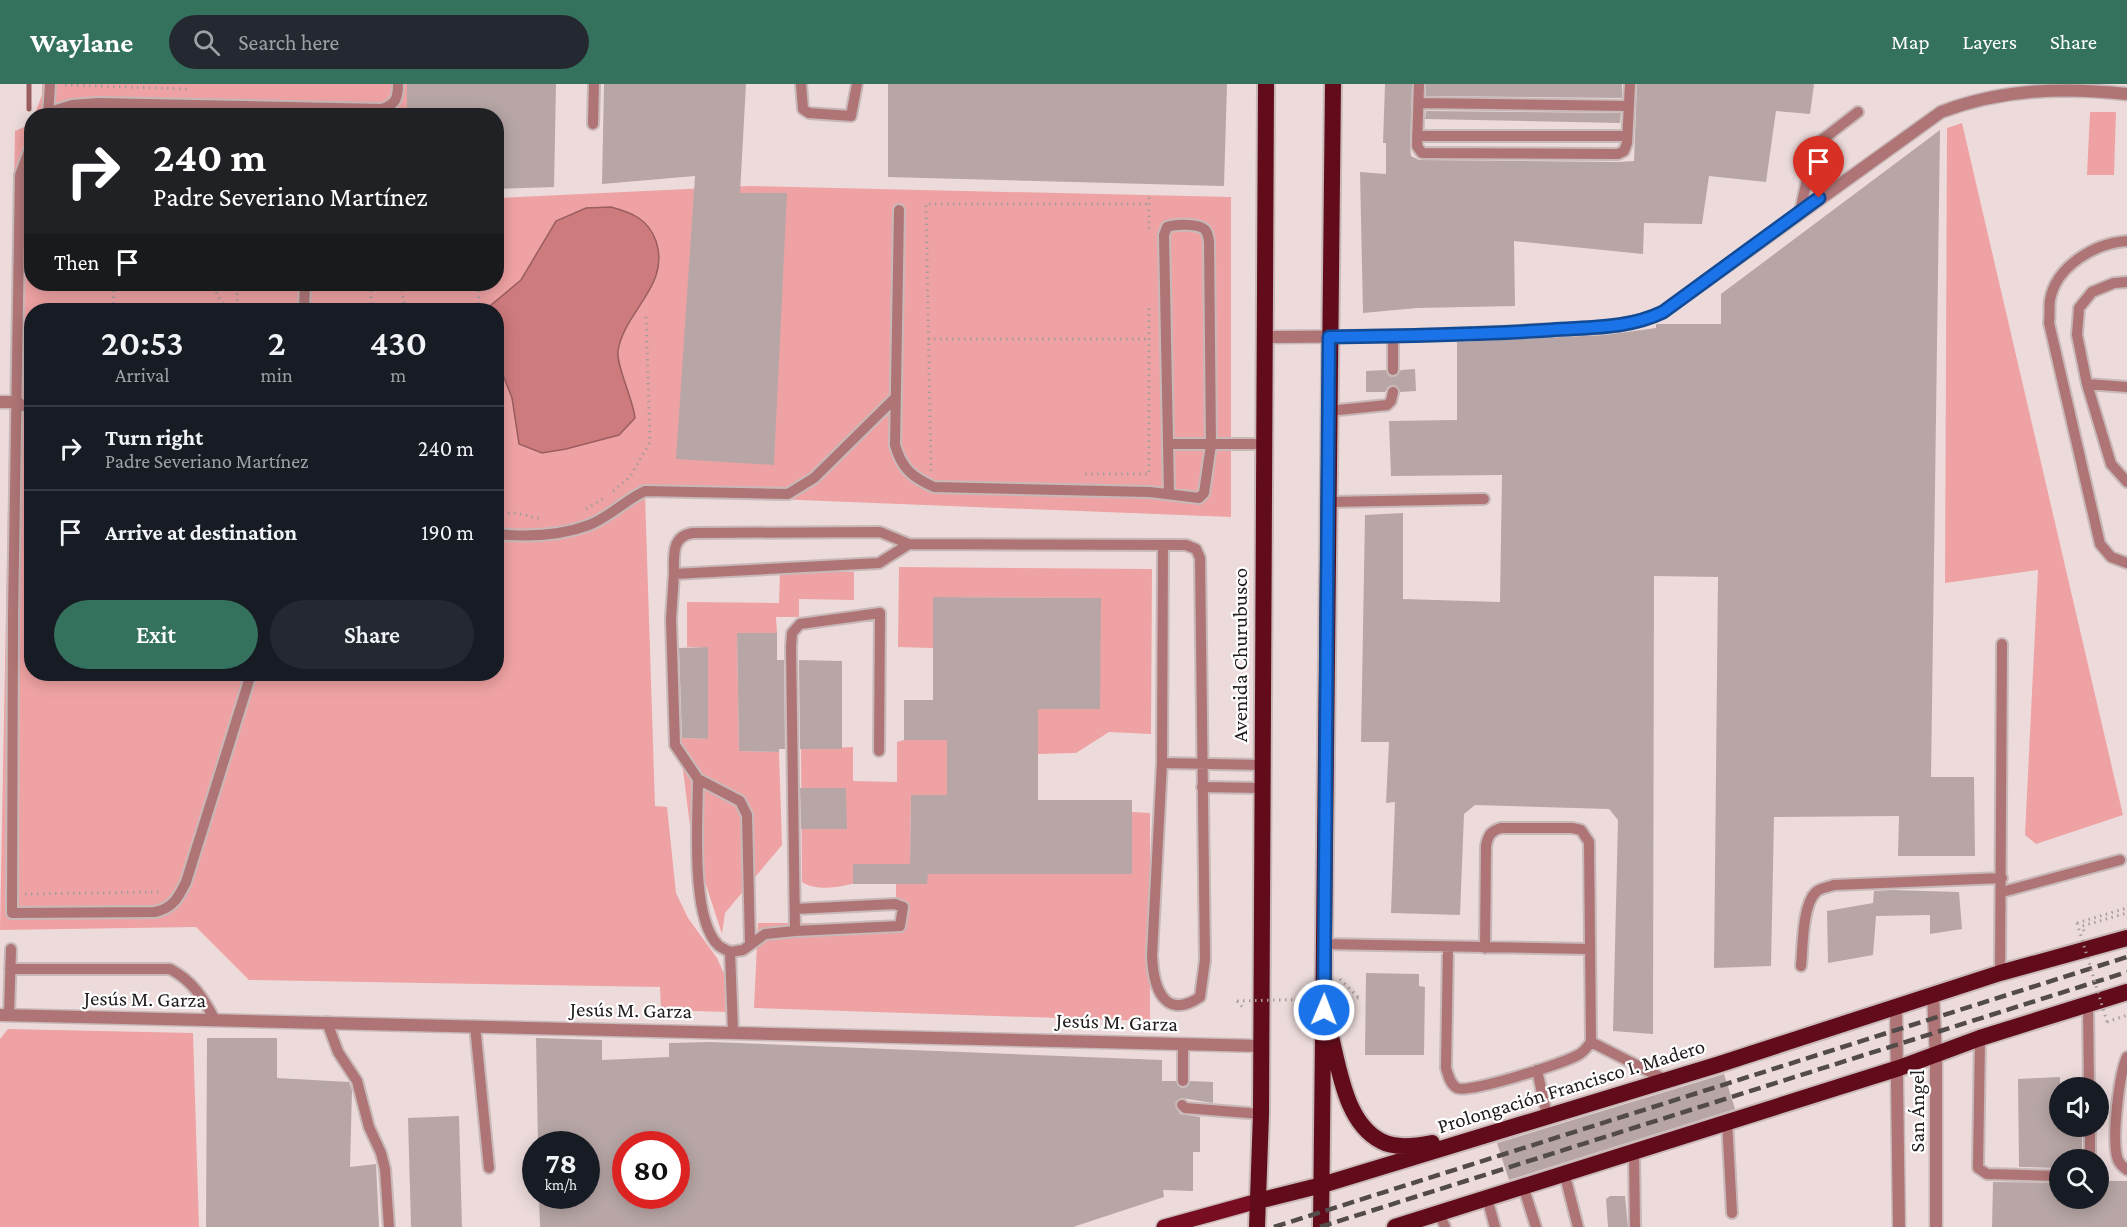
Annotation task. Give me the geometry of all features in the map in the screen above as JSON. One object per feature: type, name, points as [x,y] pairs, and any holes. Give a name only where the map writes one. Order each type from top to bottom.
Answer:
[{"type":"highway","name":"Avenida Churubusco","points":[[1257,1227],[1261,1114],[1266,84]]},
{"type":"highway","points":[[1321,1227],[1333,84]]},
{"type":"highway","name":"Prolongación Francisco I. Madero","points":[[1258,1201],[1322,1185],[1666,1080],[2000,973],[2127,939]]},
{"type":"highway","points":[[1395,1227],[1442,1220],[1487,1198],[1564,1172],[1899,1068],[1980,1038],[2127,992]]},
{"type":"highway","points":[[1324,1010],[1347,1098],[1360,1123],[1381,1142],[1411,1146],[1483,1136]]},
{"type":"main road","points":[[1164,1227],[1258,1201]]},
{"type":"street","points":[[1265,337],[1503,333],[1643,321],[1663,312],[1941,112],[1972,100],[2036,90],[2081,89],[2127,94]]},
{"type":"street","points":[[0,402],[17,402]]},
{"type":"street","name":"San Ángel","points":[[1933,996],[1936,1056],[1936,1227]]},
{"type":"street","name":"San Ángel","points":[[1896,1007],[1899,1068],[1899,1227]]},
{"type":"street","name":"Jesús M. Garza","points":[[4,1015],[733,1031],[1261,1046]]},
{"type":"lane","points":[[49,108],[50,84]]},
{"type":"lane","points":[[384,108],[392,105],[398,98],[398,84]]},
{"type":"lane","points":[[593,124],[594,84]]},
{"type":"lane","points":[[801,84],[802,109],[809,113],[851,117],[857,84]]},
{"type":"lane","points":[[1419,84],[1417,146],[1422,153],[1547,154],[1618,154],[1624,151],[1630,84]]},
{"type":"lane","points":[[64,108],[72,105],[98,103],[215,108]]},
{"type":"lane","points":[[1419,103],[1629,106]]},
{"type":"lane","points":[[1800,212],[1814,146],[1858,112]]},
{"type":"lane","points":[[1417,135],[1627,135]]},
{"type":"lane","points":[[24,165],[20,176],[12,913],[155,912],[168,909],[178,898],[186,882],[249,681]]},
{"type":"lane","points":[[899,210],[895,446],[900,463],[914,478],[934,487],[1168,494],[1199,498],[1204,493],[1211,446],[1209,241],[1206,230],[1202,227],[1174,225],[1167,227],[1164,235],[1170,444],[1168,494]]},
{"type":"lane","points":[[2127,241],[2085,254],[2060,275],[2050,298],[2049,323],[2100,544],[2111,557],[2127,563]]},
{"type":"lane","points":[[2127,282],[2114,283],[2092,292],[2079,308],[2077,335],[2087,384],[2111,464],[2127,482]]},
{"type":"lane","points":[[1393,336],[1394,370]]},
{"type":"lane","points":[[2087,384],[2127,387]]},
{"type":"lane","points":[[1329,411],[1387,405],[1391,401],[1393,392]]},
{"type":"lane","points":[[504,535],[526,537],[590,525],[628,499],[645,491],[788,494],[814,478],[894,399]]},
{"type":"lane","points":[[17,402],[24,406]]},
{"type":"lane","points":[[1170,444],[1211,446],[1264,444]]},
{"type":"lane","points":[[1329,502],[1484,499]]},
{"type":"lane","points":[[750,943],[747,815],[740,801],[698,779],[675,745],[671,619],[675,547],[678,538],[693,533],[880,532],[909,544],[1186,545],[1196,549],[1200,558],[1204,984],[1200,997],[1189,1005],[1171,1004],[1159,995],[1153,981],[1162,763],[1163,545]]},
{"type":"lane","points":[[674,574],[879,563],[909,544]]},
{"type":"lane","points":[[795,931],[792,866],[791,647],[792,633],[800,624],[840,616],[880,613],[879,750]]},
{"type":"lane","points":[[2000,973],[2002,644]]},
{"type":"lane","points":[[1162,763],[1262,765]]},
{"type":"lane","points":[[698,779],[699,885],[703,913],[718,945],[730,952],[743,950],[765,934],[900,926],[903,908],[895,904],[795,909]]},
{"type":"lane","points":[[1202,787],[1262,788]]},
{"type":"lane","points":[[1448,947],[1446,1068],[1449,1080],[1457,1088],[1469,1090],[1579,1055],[1590,1042],[1588,842],[1581,830],[1572,828],[1492,830],[1488,837],[1485,948]]},
{"type":"lane","points":[[2002,892],[2120,860]]},
{"type":"lane","points":[[1801,966],[1805,920],[1810,902],[1817,891],[1834,885],[2002,878]]},
{"type":"lane","points":[[1324,944],[1589,949]]},
{"type":"lane","points":[[4,1015],[11,949]]},
{"type":"lane","points":[[730,952],[733,1031]]},
{"type":"lane","points":[[10,969],[170,969],[183,976],[198,990],[216,1020]]},
{"type":"lane","points":[[2088,1005],[2090,1077]]},
{"type":"lane","points":[[327,1022],[338,1053],[357,1081],[369,1127],[381,1153],[385,1169],[389,1227]]},
{"type":"lane","points":[[475,1026],[489,1168]]},
{"type":"lane","points":[[1980,1038],[1978,1168],[1987,1174],[2049,1176]]},
{"type":"lane","points":[[1590,1042],[1666,1080]]},
{"type":"lane","points":[[1183,1044],[1183,1081]]},
{"type":"lane","points":[[2127,1057],[2124,1064],[2117,1130],[2117,1156],[2119,1163],[2127,1170]]},
{"type":"lane","points":[[1537,1070],[1547,1116]]},
{"type":"lane","points":[[1182,1105],[1185,1108],[1261,1114]]},
{"type":"lane","points":[[1727,1121],[1732,1214]]},
{"type":"lane","points":[[1634,1150],[1635,1227]]},
{"type":"lane","points":[[1564,1172],[1578,1227]]},
{"type":"lane","points":[[1523,1186],[1536,1227]]},
{"type":"lane","points":[[1487,1198],[1495,1227]]},
{"type":"path","points":[[1149,195],[1149,238]]},
{"type":"path","points":[[931,474],[926,204],[1149,204]]},
{"type":"path","points":[[1080,474],[1149,474],[1149,306]]},
{"type":"path","points":[[578,513],[610,495],[630,477],[650,442],[646,314]]},
{"type":"path","points":[[928,339],[1149,339]]},
{"type":"path","points":[[504,514],[516,513],[545,520]]},
{"type":"path","points":[[20,895],[170,891]]},
{"type":"path","points":[[2082,926],[2127,911]]},
{"type":"path","points":[[2127,911],[2077,923],[2107,1022],[2127,1016]]},
{"type":"path","points":[[1237,1001],[1359,998]]},
{"type":"shaded area","points":[[42,84],[407,84],[407,108],[37,108],[42,95]]},
{"type":"shaded area","points":[[2090,112],[2116,112],[2114,175],[2087,175]]},
{"type":"shaded area","points":[[1962,123],[2123,815],[2036,844],[2025,835],[2038,570],[1945,583],[1947,128]]},
{"type":"shaded area","points":[[24,127],[24,291],[504,291],[504,198],[750,186],[1231,197],[1231,517],[645,494],[655,806],[667,807],[676,893],[688,918],[717,958],[726,978],[728,1012],[661,1010],[660,987],[249,980],[196,927],[0,930],[15,131]]},
{"type":"shaded area","points":[[611,207],[633,215],[649,227],[656,241],[659,257],[657,272],[622,337],[618,351],[635,418],[619,435],[542,453],[519,444],[512,398],[504,378],[504,303],[493,303],[521,280],[556,221],[586,208]]},
{"type":"shaded area","points":[[899,567],[1152,569],[1151,734],[1109,732],[1076,753],[1038,754],[1038,709],[1100,709],[1100,598],[934,597],[933,648],[898,647]]},
{"type":"shaded area","points":[[780,571],[854,572],[854,600],[799,599],[799,617],[776,617],[777,633],[737,633],[739,751],[779,752],[782,845],[725,913],[722,934],[692,842],[679,738],[707,739],[708,647],[687,647],[687,602],[779,603]]},
{"type":"shaded area","points":[[947,740],[947,795],[911,795],[910,864],[870,879],[840,886],[813,887],[802,882],[801,749],[853,747],[853,781],[897,782],[897,742]]},
{"type":"shaded area","points":[[1132,812],[1150,813],[1150,1021],[754,1008],[758,923],[896,923],[896,884],[928,874],[1131,874]]},
{"type":"shaded area","points":[[8,1029],[193,1033],[199,1227],[0,1227],[0,1039]]},
{"type":"building","points":[[407,84],[556,84],[554,187],[504,189],[504,108],[407,108]]},
{"type":"building","points":[[604,84],[746,84],[740,193],[787,193],[774,465],[676,459],[695,176],[602,184]]},
{"type":"building","points":[[888,84],[1227,84],[1224,186],[888,177]]},
{"type":"building","points":[[1385,84],[1412,84],[1410,146],[1411,156],[1419,160],[1618,162],[1634,161],[1637,84],[1814,84],[1810,114],[1776,111],[1766,182],[1709,176],[1702,224],[1644,223],[1643,254],[1514,241],[1515,306],[1417,308],[1363,313],[1360,172],[1386,174],[1386,143],[1383,143]]},
{"type":"building","points":[[1426,84],[1622,84],[1622,98],[1426,96]]},
{"type":"building","points":[[1426,111],[1621,113],[1620,123],[1425,119]]},
{"type":"building","points":[[1940,130],[1931,777],[1974,777],[1975,856],[1898,856],[1899,816],[1774,817],[1771,966],[1714,968],[1718,577],[1654,576],[1653,1034],[1613,1031],[1618,820],[1609,809],[1475,805],[1464,814],[1460,915],[1391,913],[1395,802],[1386,803],[1389,742],[1361,742],[1365,515],[1403,513],[1403,599],[1500,602],[1502,475],[1391,476],[1389,421],[1457,420],[1457,342],[1605,335],[1656,328],[1656,324],[1721,324],[1721,294]]},
{"type":"building","points":[[1415,369],[1416,391],[1400,392],[1394,385],[1388,387],[1385,392],[1366,392],[1366,371],[1386,370],[1389,376],[1394,377],[1401,370]]},
{"type":"building","points":[[933,597],[1101,598],[1100,709],[1038,709],[1038,800],[1132,800],[1132,874],[928,874],[927,884],[853,884],[853,864],[910,864],[911,795],[947,795],[947,740],[904,740],[904,700],[933,700]]},
{"type":"building","points":[[737,633],[777,633],[777,660],[784,660],[785,749],[779,749],[779,752],[739,751]]},
{"type":"building","points":[[708,647],[708,739],[682,738],[679,648]]},
{"type":"building","points":[[799,660],[842,661],[842,749],[800,749]]},
{"type":"building","points":[[800,788],[846,788],[847,829],[801,829]]},
{"type":"building","points":[[1874,891],[1959,892],[1962,929],[1930,934],[1930,915],[1876,916],[1873,955],[1828,963],[1827,911],[1873,903]]},
{"type":"building","points":[[1366,973],[1419,974],[1419,986],[1425,987],[1424,1055],[1365,1055]]},
{"type":"building","points":[[207,1038],[277,1038],[277,1078],[349,1082],[352,1090],[350,1167],[376,1164],[379,1227],[206,1227]]},
{"type":"building","points":[[536,1038],[602,1040],[602,1060],[669,1057],[669,1043],[711,1042],[1162,1060],[1162,1081],[1176,1081],[1182,1088],[1187,1087],[1190,1081],[1213,1082],[1213,1103],[1181,1098],[1175,1104],[1180,1114],[1200,1117],[1200,1152],[1193,1152],[1193,1191],[1163,1190],[1164,1197],[1073,1227],[540,1227],[539,1209],[600,1209],[600,1131],[538,1131]]},
{"type":"building","points":[[1724,1074],[1735,1109],[1509,1180],[1497,1143]]},
{"type":"building","points":[[2049,1078],[2049,1137],[2082,1137],[2082,1149],[2049,1149],[2049,1168],[2019,1167],[2018,1079]]},
{"type":"building","points":[[459,1116],[462,1227],[411,1227],[408,1118]]},
{"type":"building","points":[[2109,1181],[2127,1181],[2127,1227],[1992,1227],[1993,1182],[2049,1183],[2049,1209],[2109,1209]]},
{"type":"building","points":[[1610,1196],[1625,1196],[1628,1227],[1608,1227],[1606,1199]]},
{"type":"waterway","points":[[29,84],[29,108]]},
{"type":"railway","points":[[1274,1227],[2127,957]]},
{"type":"railway","points":[[1320,1227],[2127,972]]},
{"type":"route","points":[[1324,1010],[1329,337],[1491,334],[1617,326],[1643,321],[1663,312],[1819,198]]}]
